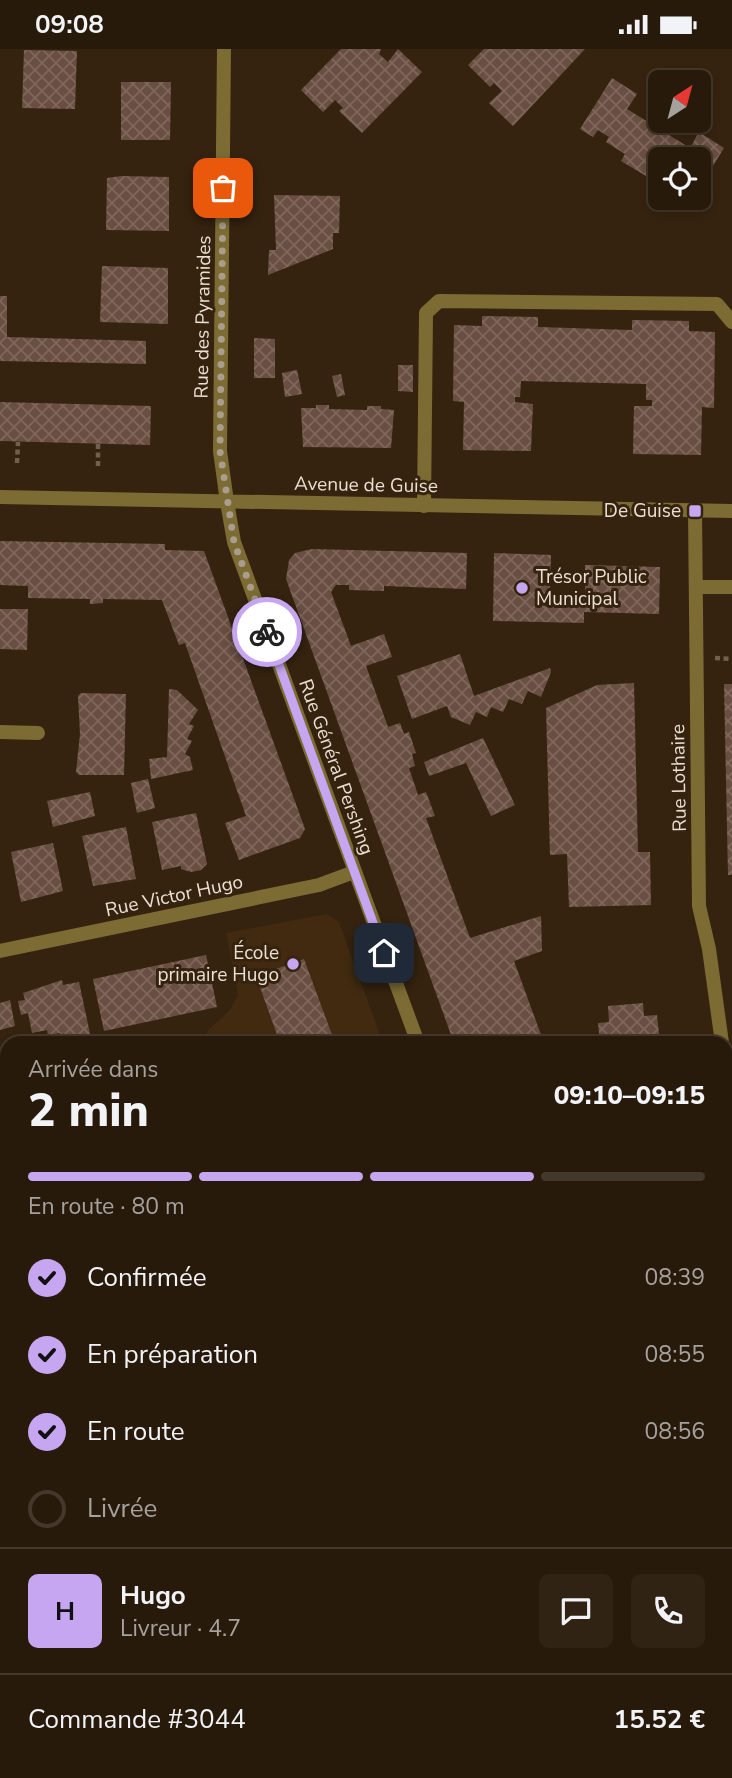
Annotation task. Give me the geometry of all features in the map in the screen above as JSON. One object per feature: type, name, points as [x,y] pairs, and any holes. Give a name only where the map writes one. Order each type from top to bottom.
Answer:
[{"type":"street","name":"Rue des Pyramides","points":[[224,49],[220,451],[227,502]]},
{"type":"street","points":[[424,506],[426,313],[439,301],[717,304],[732,322]]},
{"type":"street","name":"Avenue de Guise","points":[[0,497],[732,511]]},
{"type":"street","name":"Rue Général Pershing","points":[[227,502],[234,542],[415,1036]]},
{"type":"street","name":"Rue Lothaire","points":[[695,511],[699,906],[709,949],[721,1036]]},
{"type":"street","points":[[696,587],[732,587]]},
{"type":"street","points":[[0,732],[38,733]]},
{"type":"street","name":"Rue Victor Hugo","points":[[0,951],[319,885],[354,872]]},
{"type":"path","points":[[16,463],[18,442]]},
{"type":"path","points":[[98,443],[98,466]]},
{"type":"path","points":[[715,659],[732,659]]},
{"type":"shaded area","name":"École primaire Hugo","points":[[327,914],[339,922],[380,1036],[206,1036],[209,1029],[230,1010],[238,995],[226,933]]},
{"type":"building","points":[[341,49],[381,49],[379,54],[388,62],[398,49],[422,72],[362,133],[339,111],[343,108],[335,100],[323,112],[301,90]]},
{"type":"building","points":[[484,49],[585,49],[513,126],[489,103],[502,91],[494,83],[490,87],[468,65]]},
{"type":"building","points":[[24,50],[77,51],[75,109],[22,108]]},
{"type":"building","points":[[612,78],[637,94],[627,109],[648,122],[648,133],[666,133],[688,147],[648,147],[646,176],[621,161],[625,154],[606,142],[609,137],[598,130],[593,137],[580,129]]},
{"type":"building","points":[[121,82],[171,82],[170,140],[121,140]]},
{"type":"building","points":[[701,133],[724,148],[711,169],[711,147],[691,147]]},
{"type":"building","points":[[169,177],[169,231],[106,230],[107,178]]},
{"type":"building","points":[[274,195],[340,196],[339,233],[333,233],[333,249],[268,275],[269,250],[276,250]]},
{"type":"building","points":[[102,266],[168,268],[168,324],[100,322]]},
{"type":"building","points":[[0,296],[7,296],[7,337],[146,341],[146,364],[0,361]]},
{"type":"building","points":[[482,316],[538,317],[538,327],[632,330],[632,320],[689,321],[689,331],[715,332],[714,408],[702,407],[701,455],[633,454],[634,406],[652,406],[652,400],[646,400],[646,384],[521,381],[520,397],[515,397],[515,402],[533,404],[531,451],[463,450],[464,402],[453,401],[454,325],[482,326]]},
{"type":"building","points":[[254,338],[275,339],[275,378],[254,378]]},
{"type":"building","points":[[398,365],[413,365],[413,392],[398,391]]},
{"type":"building","points":[[297,370],[302,394],[285,397],[282,373]]},
{"type":"building","points":[[341,374],[345,395],[337,397],[332,376]]},
{"type":"building","points":[[0,402],[151,406],[150,445],[0,441]]},
{"type":"building","points":[[316,405],[329,405],[329,409],[367,410],[367,406],[381,406],[381,409],[394,410],[391,448],[303,447],[301,408],[316,408]]},
{"type":"building","points":[[0,541],[165,544],[165,550],[204,551],[305,829],[300,838],[239,860],[225,823],[246,816],[185,643],[179,645],[162,600],[103,599],[103,603],[90,604],[90,599],[28,598],[28,586],[0,585]]},
{"type":"building","points":[[312,549],[467,553],[466,589],[384,586],[384,591],[349,590],[349,585],[336,585],[331,592],[351,646],[384,634],[392,657],[366,666],[388,727],[400,723],[404,734],[409,732],[416,753],[412,754],[415,766],[409,768],[418,795],[426,792],[435,816],[426,818],[470,938],[541,916],[542,951],[514,961],[541,1036],[451,1036],[286,579],[289,560],[295,553]]},
{"type":"building","points":[[494,553],[551,555],[550,596],[585,597],[585,565],[660,567],[659,614],[584,612],[584,623],[493,621]]},
{"type":"building","points":[[0,609],[28,609],[27,650],[0,649]]},
{"type":"building","points":[[460,654],[474,696],[550,668],[551,672],[541,697],[528,691],[522,704],[509,699],[503,712],[491,707],[487,717],[476,712],[470,725],[451,717],[447,706],[412,719],[397,676]]},
{"type":"building","points":[[634,683],[638,852],[650,852],[651,905],[569,907],[567,854],[550,855],[546,708],[597,685]]},
{"type":"building","points":[[724,684],[732,684],[732,875],[728,875]]},
{"type":"building","points":[[169,689],[177,690],[198,710],[189,724],[194,726],[187,739],[192,741],[185,754],[190,757],[193,770],[151,779],[149,759],[167,757]]},
{"type":"building","points":[[81,693],[126,694],[124,775],[79,775],[76,772],[80,734],[78,696]]},
{"type":"building","points":[[483,738],[515,805],[491,816],[466,763],[429,776],[424,762]]},
{"type":"building","points":[[148,779],[155,808],[137,813],[131,783]]},
{"type":"building","points":[[90,792],[95,816],[53,827],[47,801]]},
{"type":"building","points":[[196,813],[207,864],[201,870],[191,872],[181,869],[181,866],[162,870],[152,822]]},
{"type":"building","points":[[126,827],[136,879],[93,886],[82,836]]},
{"type":"building","points":[[53,843],[63,891],[21,902],[11,852]]},
{"type":"building","points":[[206,955],[217,1007],[104,1031],[93,979]]},
{"type":"building","points":[[304,959],[332,1036],[277,1036],[256,976]]},
{"type":"building","points":[[62,980],[63,985],[79,982],[91,1036],[60,1036],[60,1033],[48,1036],[47,1030],[32,1033],[28,1013],[21,1015],[18,1001],[25,1000],[23,993]]},
{"type":"building","points":[[10,1000],[15,1026],[0,1030],[0,1003]]},
{"type":"building","points":[[643,1003],[644,1016],[657,1015],[659,1036],[599,1036],[598,1023],[609,1022],[608,1006]]},
{"type":"way so far","points":[[223,188],[220,451],[234,542],[267,632]]},
{"type":"place","name":"De Guise","points":[[695,511]]},
{"type":"place","name":"Trésor Public Municipal","points":[[522,588]]},
{"type":"place","name":"École primaire Hugo","points":[[293,964]]},
{"type":"route","points":[[267,632],[384,953]]}]
